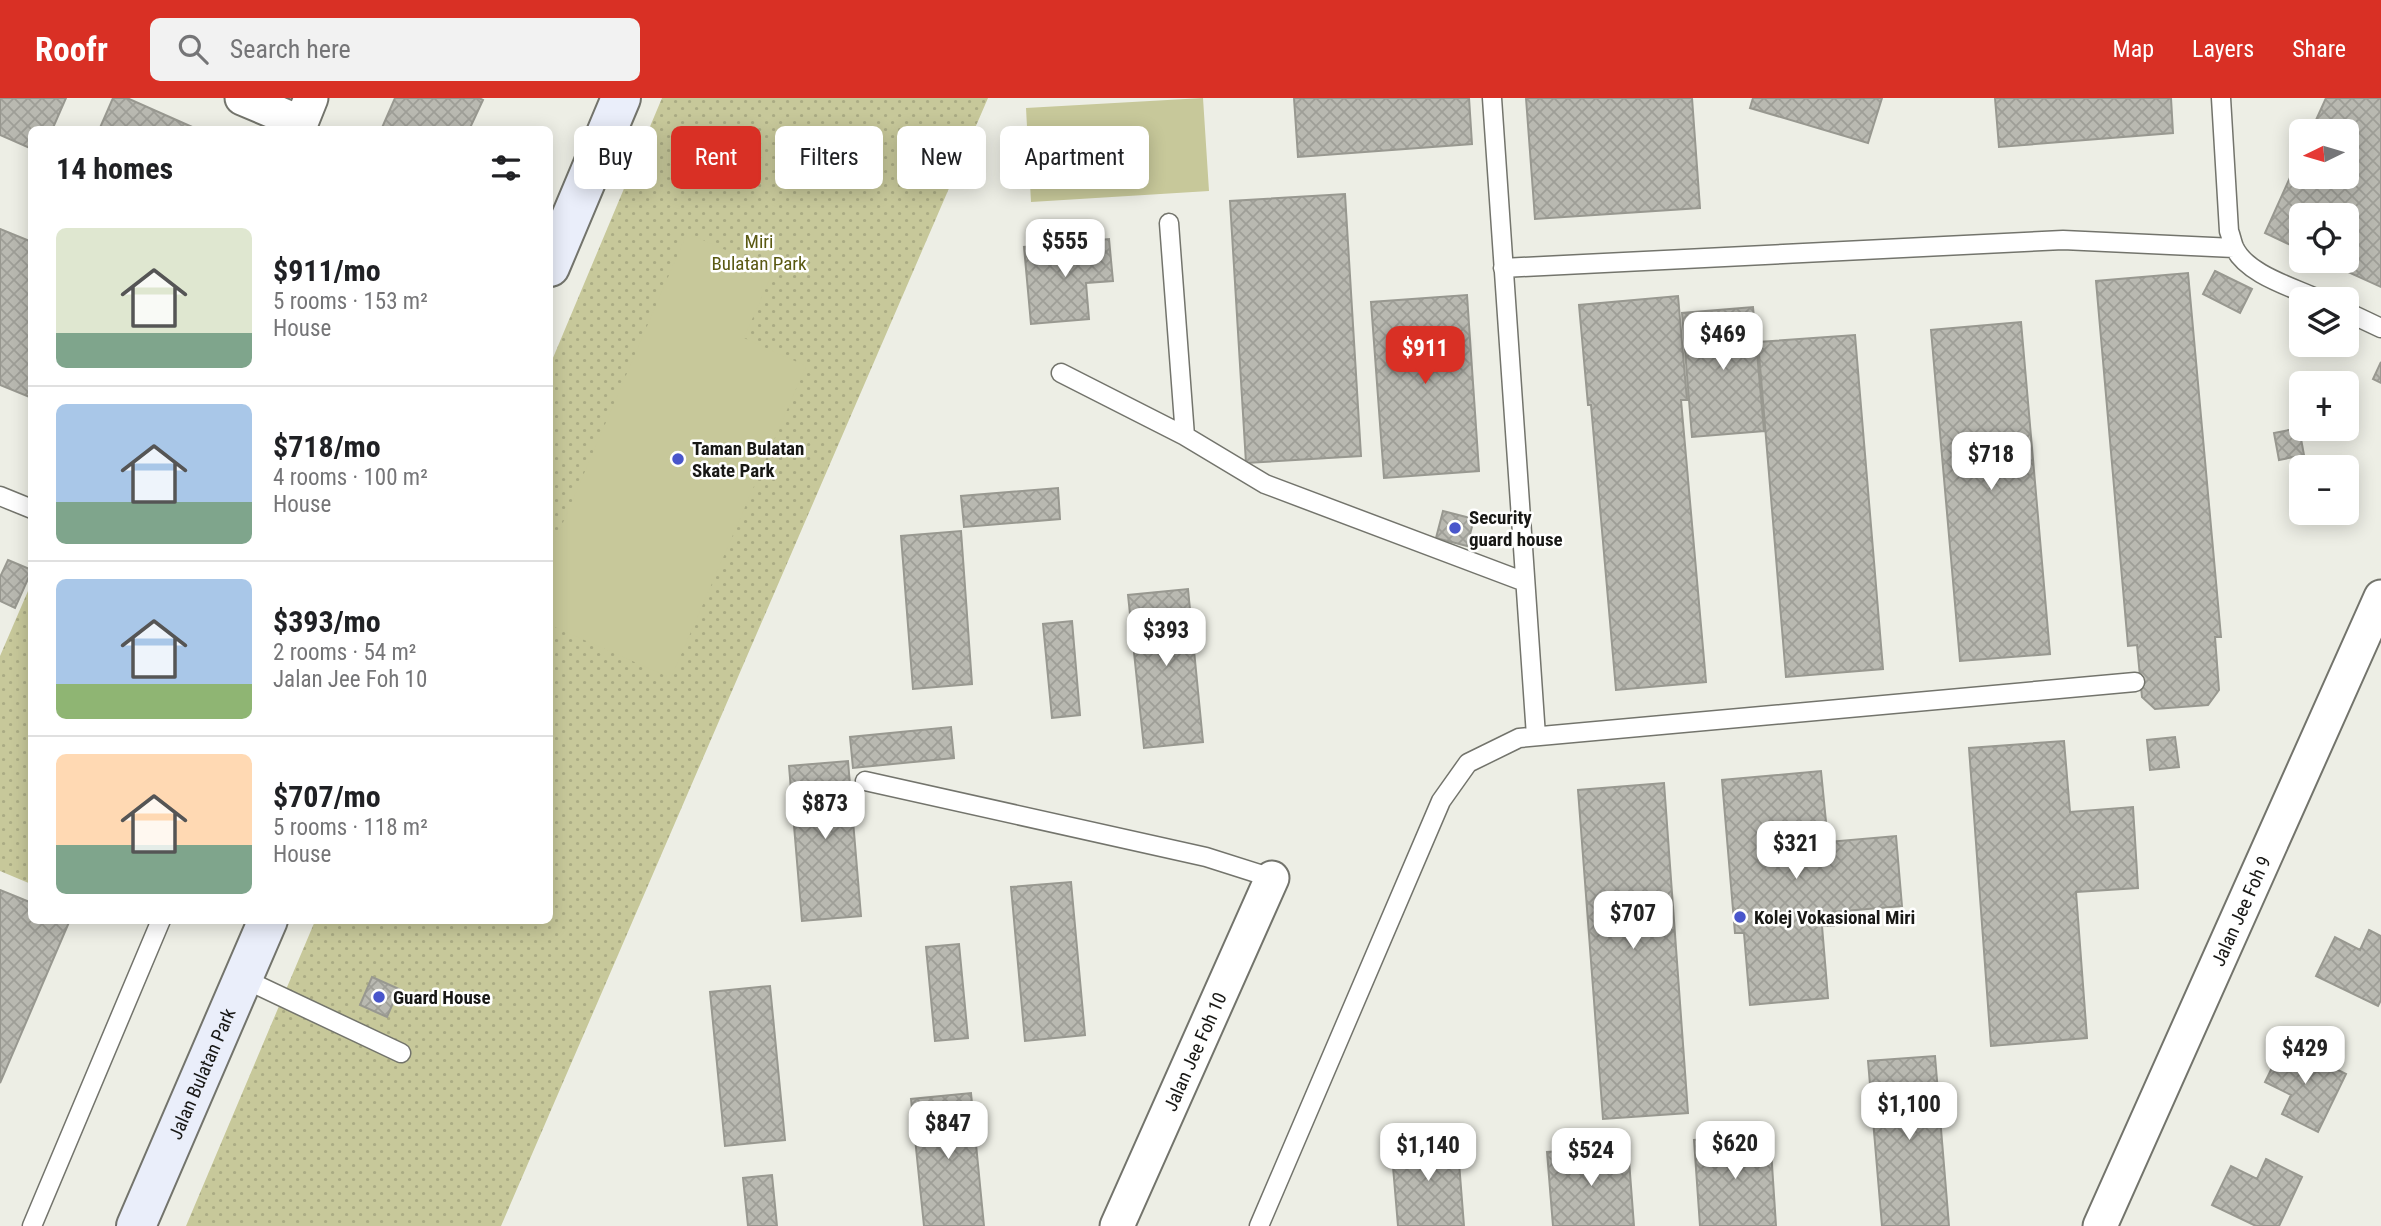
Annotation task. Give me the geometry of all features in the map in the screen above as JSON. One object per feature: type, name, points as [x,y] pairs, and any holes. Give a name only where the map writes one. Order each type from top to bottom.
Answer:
[{"type":"street","points":[[242,98],[303,117]]},
{"type":"street","points":[[553,260],[621,98]]},
{"type":"street","name":"Jalan Jee Foh 9","points":[[2100,1226],[2381,597]]},
{"type":"street","name":"Jalan Jee Foh 10","points":[[1116,1226],[1272,878]]},
{"type":"street","name":"Jalan Bulatan Park","points":[[136,1226],[266,924]]},
{"type":"lane","points":[[1492,98],[1536,736]]},
{"type":"lane","points":[[2221,98],[2229,230],[2234,248],[2246,263],[2258,272],[2291,287]]},
{"type":"lane","points":[[1169,223],[1185,436]]},
{"type":"lane","points":[[1503,268],[2063,240],[2234,248]]},
{"type":"lane","points":[[2359,318],[2381,328]]},
{"type":"lane","points":[[1061,373],[1185,436],[1265,484],[1525,582]]},
{"type":"lane","points":[[0,496],[28,507]]},
{"type":"lane","points":[[1259,1226],[1441,801],[1468,762],[1519,738],[2135,682]]},
{"type":"lane","points":[[865,781],[1206,857],[1272,878]]},
{"type":"lane","points":[[32,1226],[159,924]]},
{"type":"lane","points":[[242,978],[401,1053]]},
{"type":"green space","name":"Miri Bulatan Park","points":[[662,98],[988,98],[976,126],[897,126],[897,189],[949,189],[501,1226],[186,1226],[314,924],[553,924],[553,358],[624,189],[657,189],[657,126],[650,126]]},
{"type":"green space","points":[[1203,98],[1209,191],[1031,202],[1030,189],[1149,189],[1149,126],[1027,126],[1026,108]]},
{"type":"green space","name":"Taman Bulatan Skate Park","points":[[687,233],[773,271],[744,338],[806,366],[671,678],[553,626],[553,546]]},
{"type":"green space","points":[[28,591],[28,882],[0,871],[0,656]]},
{"type":"building","points":[[0,98],[66,98],[54,126],[28,126],[28,147],[0,135]]},
{"type":"building","points":[[113,98],[127,98],[190,126],[101,126]]},
{"type":"building","points":[[395,98],[483,100],[471,126],[383,126]]},
{"type":"building","points":[[1294,98],[1469,98],[1472,144],[1298,157]]},
{"type":"building","points":[[1526,98],[1692,98],[1700,208],[1535,219]]},
{"type":"building","points":[[1753,98],[1882,98],[1868,143],[1750,108]]},
{"type":"building","points":[[1995,98],[2171,98],[2173,133],[1999,147]]},
{"type":"building","points":[[2326,98],[2381,98],[2381,287],[2350,273],[2359,273],[2359,203],[2289,203],[2289,244],[2265,233],[2289,180],[2289,189],[2359,189],[2359,119],[2316,119]]},
{"type":"building","points":[[1345,194],[1361,456],[1246,463],[1230,201]]},
{"type":"building","points":[[0,229],[28,240],[28,396],[0,385]]},
{"type":"building","points":[[1109,239],[1113,281],[1086,283],[1089,319],[1031,324],[1024,247]]},
{"type":"building","points":[[2215,271],[2252,289],[2240,313],[2203,294]]},
{"type":"building","points":[[2188,273],[2221,637],[2215,637],[2219,690],[2208,705],[2155,709],[2142,697],[2137,645],[2128,646],[2096,281]]},
{"type":"building","points":[[1467,295],[1479,471],[1384,478],[1371,302]]},
{"type":"building","points":[[1678,296],[1687,400],[1681,400],[1706,682],[1616,690],[1591,405],[1588,405],[1579,305]]},
{"type":"building","points":[[1753,307],[1764,431],[1692,437],[1682,313]]},
{"type":"building","points":[[2021,322],[2050,654],[1960,661],[1931,330]]},
{"type":"building","points":[[1855,335],[1883,669],[1786,677],[1758,342]]},
{"type":"building","points":[[2381,362],[2381,383],[2373,379]]},
{"type":"building","points":[[2289,430],[2289,441],[2301,441],[2304,455],[2289,455],[2289,458],[2279,460],[2274,433]]},
{"type":"building","points":[[1058,488],[1060,519],[964,527],[961,496]]},
{"type":"building","name":"Security guard house","points":[[1443,511],[1474,519],[1467,546],[1436,538]]},
{"type":"building","points":[[961,531],[972,684],[913,689],[901,536]]},
{"type":"building","points":[[8,560],[28,568],[28,579],[15,608],[0,601],[0,577]]},
{"type":"building","points":[[1188,589],[1203,742],[1144,748],[1128,595]]},
{"type":"building","points":[[1072,621],[1080,715],[1052,718],[1043,624]]},
{"type":"building","points":[[951,727],[954,758],[853,768],[850,737]]},
{"type":"building","points":[[2175,737],[2179,767],[2150,770],[2147,740]]},
{"type":"building","points":[[2064,741],[2070,812],[2133,807],[2138,888],[2076,892],[2087,1038],[1991,1046],[1969,748]]},
{"type":"building","points":[[848,761],[861,916],[802,921],[789,766]]},
{"type":"building","points":[[1821,771],[1828,842],[1896,836],[1902,906],[1833,912],[1834,926],[1822,926],[1828,998],[1750,1005],[1744,933],[1735,933],[1722,780]]},
{"type":"building","points":[[1664,783],[1688,1113],[1603,1119],[1578,790]]},
{"type":"building","points":[[1071,882],[1085,1035],[1025,1041],[1011,887]]},
{"type":"building","points":[[0,890],[28,901],[28,924],[68,924],[0,1083]]},
{"type":"building","points":[[2369,930],[2381,936],[2381,1000],[2378,1006],[2316,976],[2335,937],[2360,950]]},
{"type":"building","points":[[959,944],[968,1038],[935,1041],[926,947]]},
{"type":"building","name":"Guard House","points":[[372,977],[399,989],[387,1017],[360,1005]]},
{"type":"building","points":[[770,986],[785,1140],[725,1146],[710,992]]},
{"type":"building","points":[[2284,1043],[2346,1074],[2318,1132],[2282,1114],[2291,1095],[2265,1082]]},
{"type":"building","points":[[1935,1056],[1949,1226],[1882,1226],[1868,1061]]},
{"type":"building","points":[[971,1093],[984,1226],[924,1226],[911,1099]]},
{"type":"building","points":[[1770,1134],[1776,1226],[1700,1226],[1694,1140]]},
{"type":"building","points":[[1457,1137],[1464,1226],[1398,1226],[1391,1143]]},
{"type":"building","points":[[1628,1147],[1634,1226],[1553,1226],[1547,1152]]},
{"type":"building","points":[[2266,1159],[2302,1177],[2279,1226],[2256,1226],[2212,1205],[2231,1166],[2257,1179]]},
{"type":"building","points":[[772,1175],[777,1226],[748,1226],[743,1178]]},
{"type":"place","name":"Taman Bulatan Skate Park","points":[[678,459]]},
{"type":"place","name":"Security guard house","points":[[1455,528]]},
{"type":"place","name":"Kolej Vokasional Miri","points":[[1740,917]]},
{"type":"place","name":"Guard House","points":[[379,997]]}]
